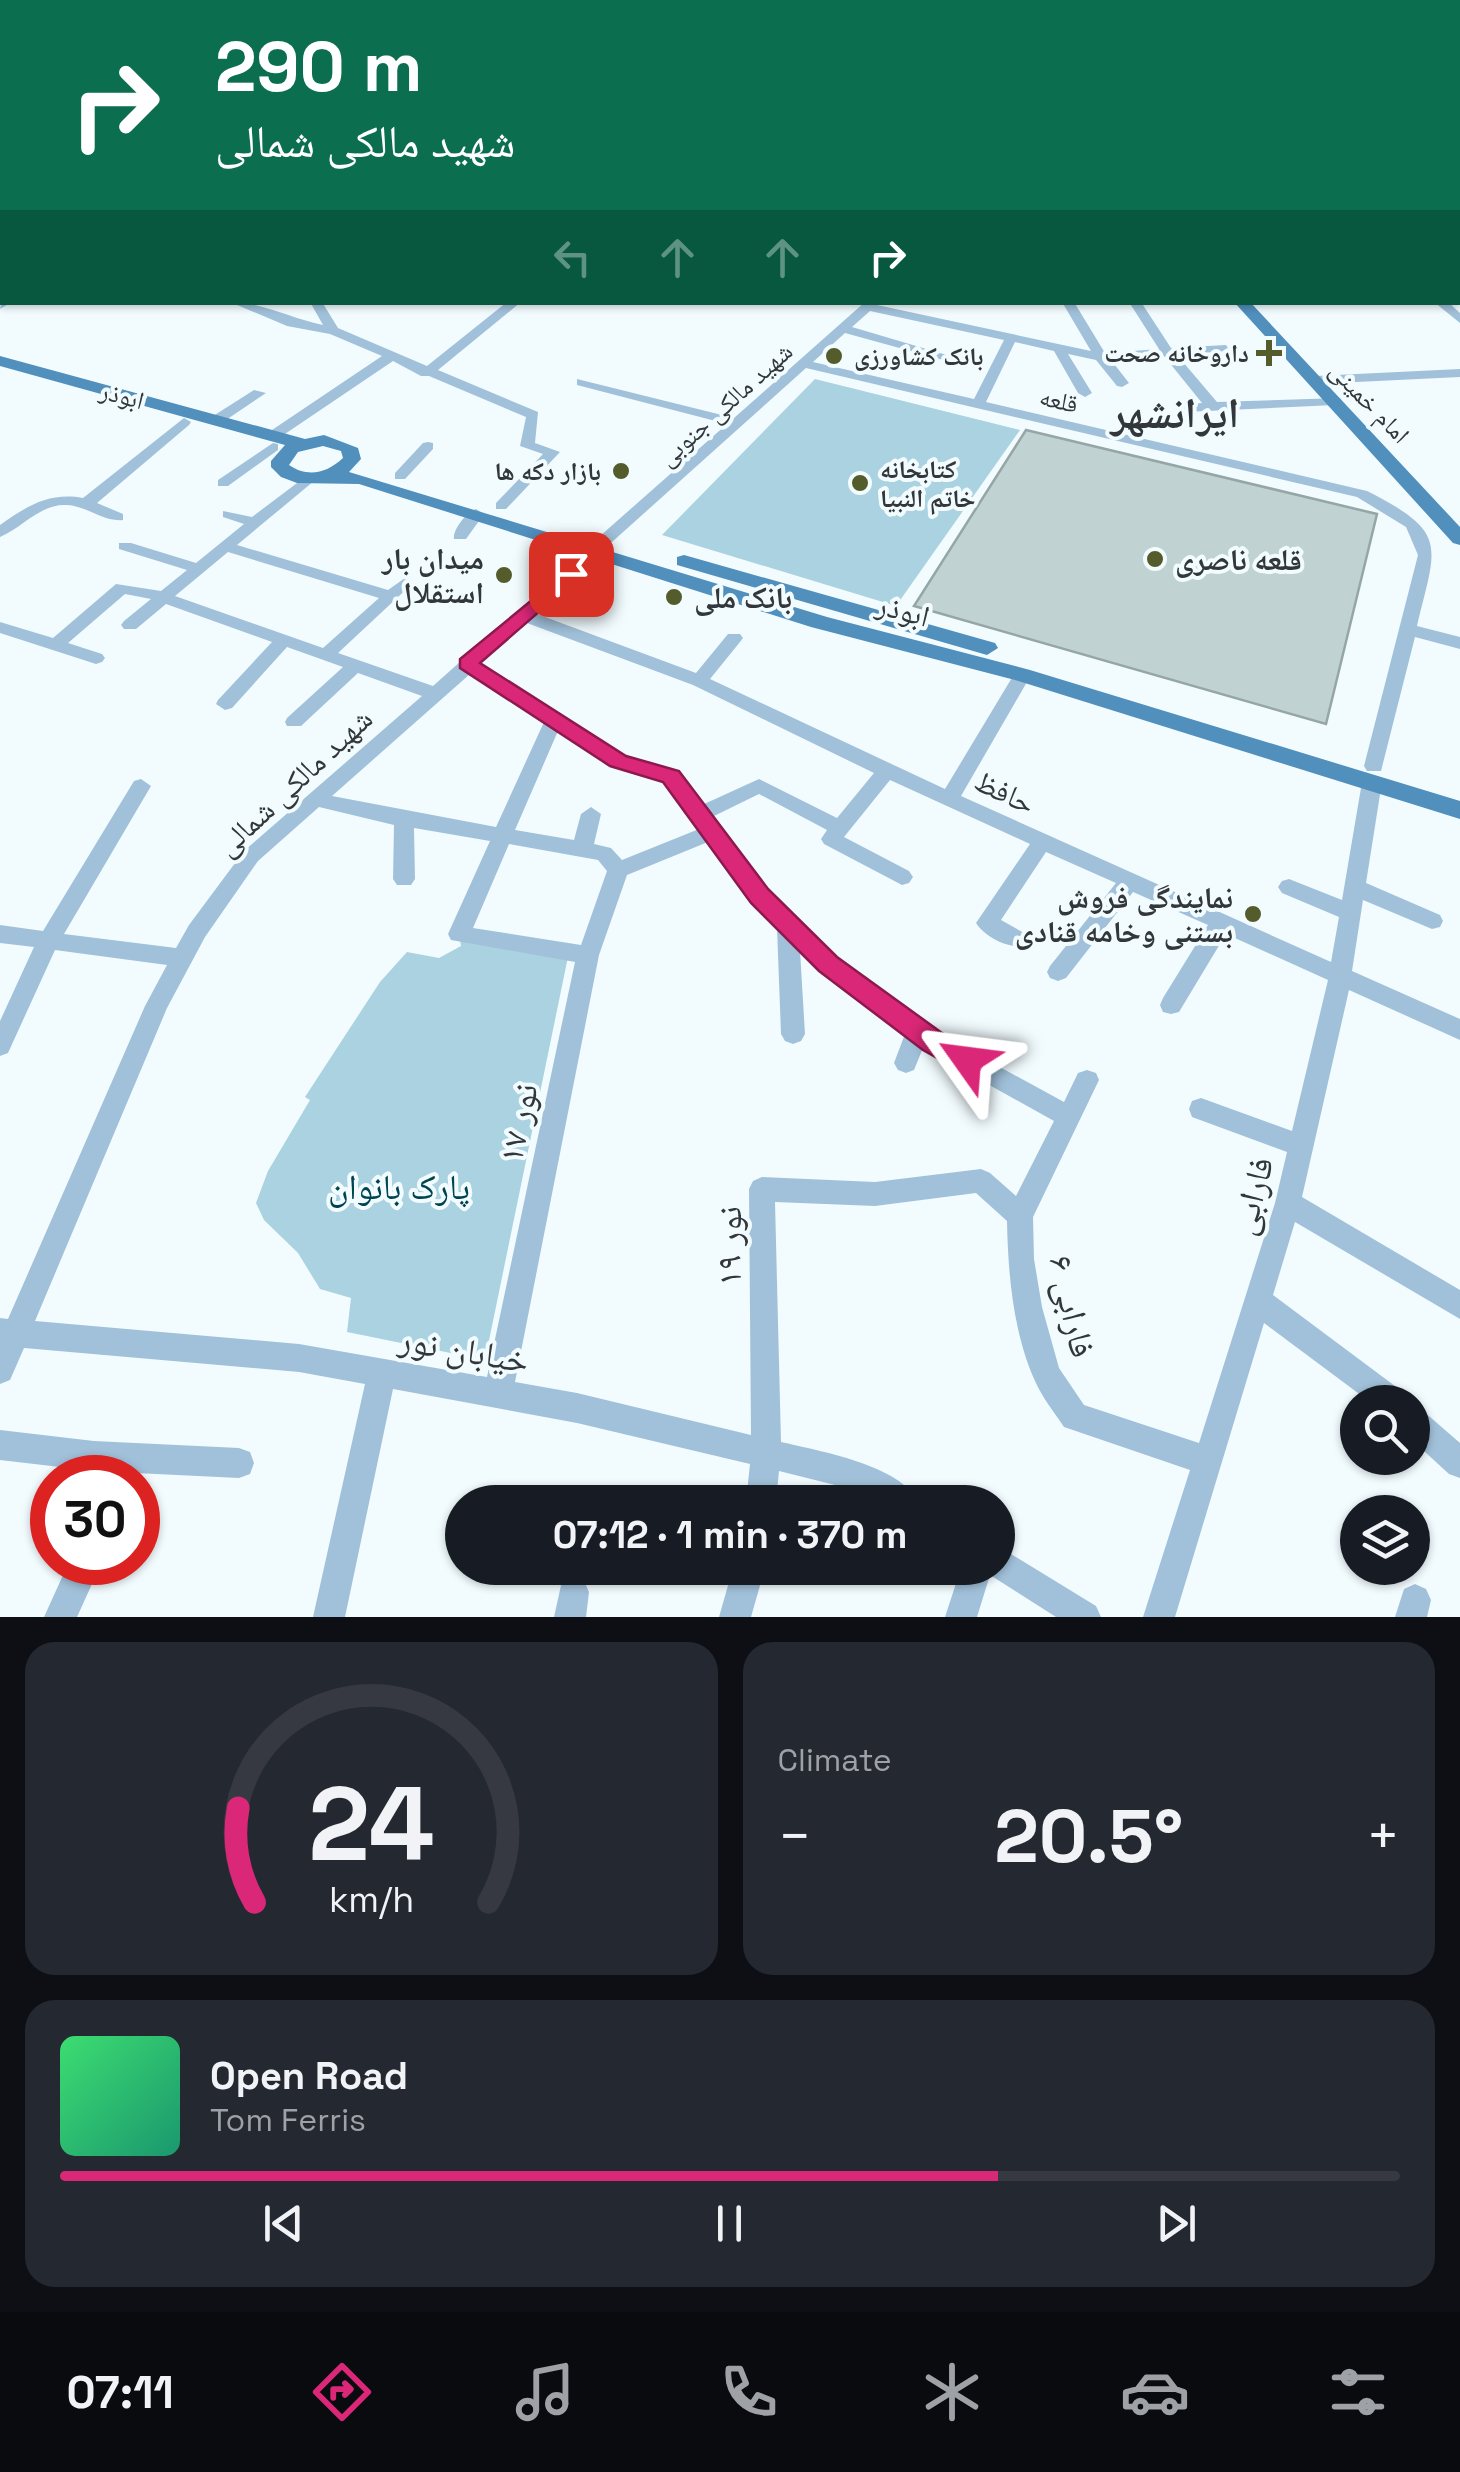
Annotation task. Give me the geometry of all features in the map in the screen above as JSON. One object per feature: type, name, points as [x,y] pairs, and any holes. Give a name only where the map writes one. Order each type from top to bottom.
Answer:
[{"type":"main road","name":"امام خمینی","points":[[1244,305],[1460,539]]},
{"type":"main road","name":"ابوذر","points":[[0,362],[215,420],[277,445]]},
{"type":"main road","name":"ابوذر","points":[[0,371],[277,445],[324,440],[343,444],[352,458],[400,476],[501,506],[601,546],[819,622],[1022,674],[1373,774],[1460,794]]},
{"type":"main road","points":[[277,445],[284,472],[319,477],[352,458]]},
{"type":"main road","name":"ابوذر","points":[[319,477],[360,479],[476,514],[836,602],[1373,774],[1460,810]]},
{"type":"main road","points":[[819,622],[836,602]]},
{"type":"street","points":[[244,305],[291,323],[333,331],[533,415],[527,446],[552,452],[501,506]]},
{"type":"street","points":[[318,305],[333,331]]},
{"type":"street","points":[[426,373],[512,305]]},
{"type":"street","points":[[871,305],[1010,340],[1101,357],[1220,348]]},
{"type":"street","name":"شهید مالکی جنوبی","points":[[601,546],[871,305]]},
{"type":"street","points":[[1070,305],[1101,357],[1122,382]]},
{"type":"street","points":[[1137,305],[1213,407]]},
{"type":"street","points":[[843,329],[943,356]]},
{"type":"street","points":[[978,404],[1010,340]]},
{"type":"street","points":[[1060,351],[1086,392]]},
{"type":"street","points":[[223,482],[390,357]]},
{"type":"street","name":"قلعه","points":[[805,364],[1362,494],[1417,526],[1424,536],[1426,556]]},
{"type":"street","points":[[1315,380],[1460,373]]},
{"type":"street","points":[[582,382],[739,423]]},
{"type":"street","points":[[215,420],[259,393]]},
{"type":"street","points":[[1184,408],[1335,401]]},
{"type":"street","points":[[87,503],[184,422]]},
{"type":"street","points":[[400,476],[428,446]]},
{"type":"street","points":[[130,625],[319,477]]},
{"type":"street","points":[[0,532],[47,502],[69,497],[117,516]]},
{"type":"street","points":[[228,514],[257,523]]},
{"type":"street","points":[[460,536],[476,514]]},
{"type":"street","points":[[125,546],[200,570]]},
{"type":"street","name":"شهید مالکی شمالی","points":[[0,1370],[8,1332],[156,1006],[197,930],[251,856],[601,546]]},
{"type":"street","points":[[228,547],[398,590],[326,656]]},
{"type":"street","name":"فارابی","points":[[1159,1617],[1288,1202],[1340,978],[1373,774],[1426,556]]},
{"type":"street","points":[[54,646],[122,588],[164,598],[433,694]]},
{"type":"street","name":"حافظ","points":[[523,615],[699,681],[1220,924],[1460,1030]]},
{"type":"street","points":[[1406,629],[1460,643]]},
{"type":"street","points":[[0,646],[9,630],[96,658]]},
{"type":"street","points":[[699,681],[734,638]]},
{"type":"street","points":[[225,704],[284,640]]},
{"type":"street","points":[[467,664],[618,761],[671,776],[703,825],[760,896],[828,964],[918,1030],[1069,1117]]},
{"type":"street","points":[[294,722],[355,666]]},
{"type":"street","points":[[949,799],[1022,674]]},
{"type":"street","points":[[554,720],[459,934],[588,956]]},
{"type":"street","points":[[887,771],[831,839],[902,877]]},
{"type":"street","points":[[0,1046],[48,940],[141,786]]},
{"type":"street","points":[[314,799],[604,852],[618,870],[703,825],[758,786],[840,828]]},
{"type":"street","points":[[582,849],[591,814]]},
{"type":"street","points":[[404,818],[404,879]]},
{"type":"street","points":[[1016,939],[987,923],[1042,842]]},
{"type":"street","name":"نور ۱۷","points":[[498,1394],[588,956],[618,870]]},
{"type":"street","points":[[1058,972],[1130,882]]},
{"type":"street","points":[[1289,887],[1432,920]]},
{"type":"street","points":[[788,924],[793,1034]]},
{"type":"street","points":[[1170,1006],[1220,924]]},
{"type":"street","points":[[0,934],[182,958]]},
{"type":"street","points":[[906,1064],[918,1030]]},
{"type":"street","name":"فارابی ۶","points":[[1087,1080],[1020,1216],[1020,1260],[1047,1375],[1074,1417],[1209,1460]]},
{"type":"street","points":[[1201,1108],[1301,1146]]},
{"type":"street","name":"نور ۱۹","points":[[766,1453],[762,1189],[875,1194],[980,1181],[1020,1216]]},
{"type":"street","points":[[1288,1202],[1460,1304]]},
{"type":"street","points":[[1259,1302],[1370,1385]]},
{"type":"street","name":"خیابان نور","points":[[8,1332],[299,1358],[577,1408],[857,1475],[874,1485]]},
{"type":"street","points":[[329,1617],[382,1373]]},
{"type":"street","points":[[1430,1436],[1460,1463]]},
{"type":"street","points":[[0,1445],[57,1455]]},
{"type":"street","points":[[763,1485],[766,1453]]},
{"type":"street","points":[[160,1467],[239,1464]]},
{"type":"street","points":[[1015,1573],[1085,1617]]},
{"type":"street","points":[[60,1617],[75,1585]]},
{"type":"street","points":[[734,1617],[744,1585]]},
{"type":"street","points":[[961,1617],[971,1585]]},
{"type":"green space","points":[[815,379],[1020,430],[896,606],[662,535]]},
{"type":"green space","name":"پارک بانوان","points":[[459,934],[569,952],[485,1360],[347,1332],[351,1298],[320,1289],[298,1253],[264,1220],[256,1203],[268,1171],[310,1100],[305,1097],[380,982],[407,952],[439,958],[461,946]]},
{"type":"building","name":"قلعه ناصری","points":[[1026,430],[1377,514],[1326,724],[914,606]]},
{"type":"place","name":"داروخانه صحت","points":[[1269,353]]},
{"type":"place","name":"بانک کشاورزی","points":[[834,356]]},
{"type":"place","name":"بازار دکه ها","points":[[621,471]]},
{"type":"place","name":"کتابخانه خاتم النبیا","points":[[860,483]]},
{"type":"place","name":"قلعه ناصری","points":[[1155,559]]},
{"type":"place","name":"میدان بار استقلال","points":[[504,575]]},
{"type":"place","name":"بانک ملی","points":[[674,597]]},
{"type":"place","name":"نمایندگی فروش بستنی وخامه قنادی","points":[[1253,914]]},
{"type":"district","name":"ایرانشهر","points":[[1175,413]]},
{"type":"route","points":[[571,574],[467,664],[618,761],[671,776],[760,896],[828,964],[933,1042],[967,1060]]}]
